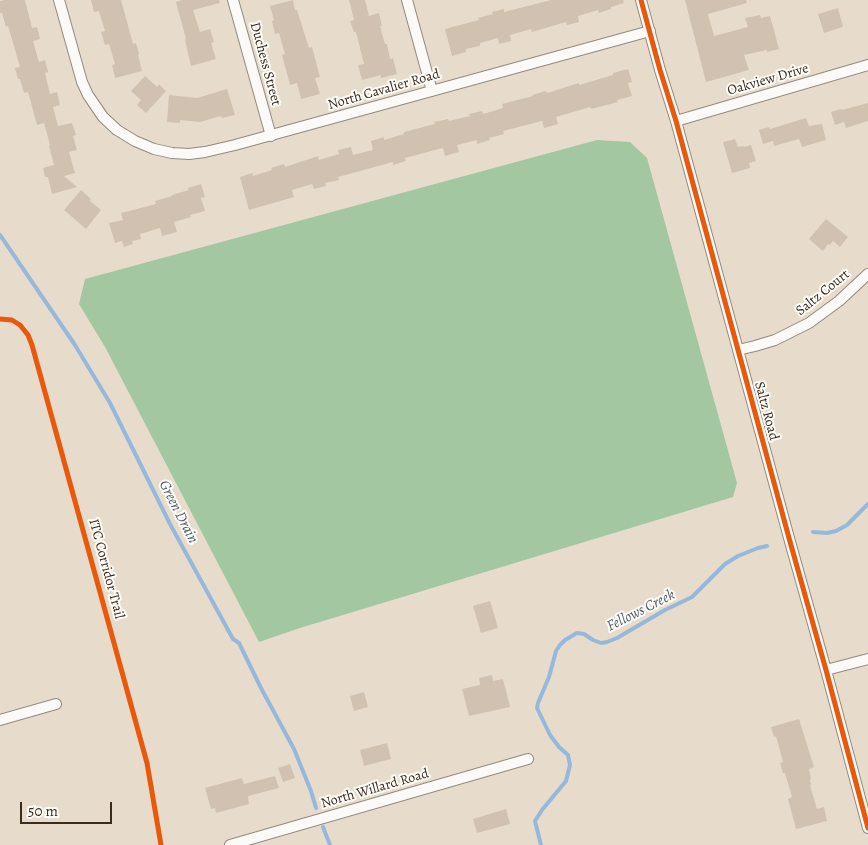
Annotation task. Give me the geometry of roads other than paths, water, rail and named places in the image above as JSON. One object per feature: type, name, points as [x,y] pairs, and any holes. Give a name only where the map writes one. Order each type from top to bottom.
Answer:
[{"type":"street","name":"North Cavalier Road","points":[[59,0],[78,69],[88,94],[103,117],[117,130],[135,141],[154,149],[189,154],[271,136],[650,32]]},
{"type":"street","name":"Duchess Street","points":[[234,0],[271,136]]},
{"type":"street","points":[[407,0],[432,91]]},
{"type":"street","name":"Saltz Road","points":[[641,0],[676,121],[868,828]]},
{"type":"street","name":"Oakview Drive","points":[[676,121],[868,65]]},
{"type":"street","name":"Saltz Court","points":[[738,350],[776,340],[809,324],[839,301],[868,274]]},
{"type":"street","points":[[826,670],[868,659]]},
{"type":"street","points":[[0,720],[56,704]]},
{"type":"street","name":"North Willard Road","points":[[230,845],[528,760]]},
{"type":"waterway","name":"Green Drain","points":[[0,235],[75,345],[110,403],[170,524],[233,639],[239,643],[294,749],[316,808]]},
{"type":"waterway","name":"Fellows Creek","points":[[813,532],[827,533],[836,531],[847,525],[868,504]]},
{"type":"waterway","name":"Fellows Creek","points":[[541,845],[535,821],[566,781],[570,765],[568,755],[550,735],[537,708],[549,677],[556,651],[560,645],[577,633],[584,634],[601,643],[617,638],[665,610],[692,597],[725,564],[738,556],[767,546]]},
{"type":"waterway","name":"Green Drain","points":[[323,827],[330,845]]}]
